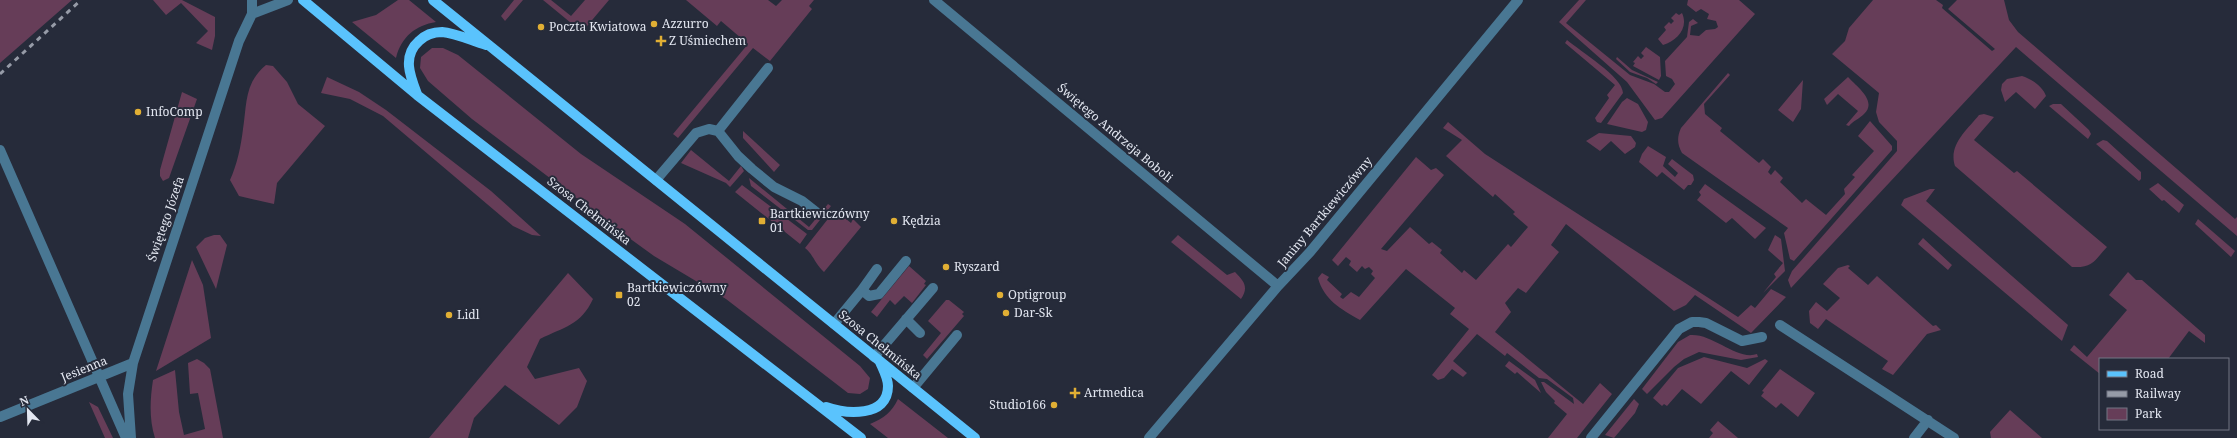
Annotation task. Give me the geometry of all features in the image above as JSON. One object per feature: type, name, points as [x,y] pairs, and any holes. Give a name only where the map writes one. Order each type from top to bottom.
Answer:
[{"type":"main road","name":"Szosa Chełmińska","points":[[303,0],[417,94],[861,438]]},
{"type":"main road","name":"Szosa Chełmińska","points":[[433,0],[975,438]]},
{"type":"main road","points":[[417,94],[409,73],[408,56],[415,44],[426,35],[441,32],[492,47]]},
{"type":"main road","points":[[819,405],[840,412],[859,414],[873,409],[883,400],[888,387],[877,360]]},
{"type":"street","name":"Świętego Józefa","points":[[130,438],[128,394],[133,363],[239,41],[252,14],[252,0]]},
{"type":"street","points":[[252,14],[288,0]]},
{"type":"street","name":"Świętego Andrzeja Boboli","points":[[934,0],[1278,286]]},
{"type":"street","name":"Janiny Bartkiewiczówny","points":[[1149,438],[1278,286],[1310,252],[1518,0]]},
{"type":"street","points":[[718,131],[768,68]]},
{"type":"street","points":[[656,180],[696,133],[709,129],[718,131],[738,156],[757,174],[774,187],[802,201],[816,212]]},
{"type":"street","points":[[0,150],[126,438]]},
{"type":"street","points":[[862,290],[869,296],[879,294],[906,262]]},
{"type":"street","points":[[834,324],[877,269]]},
{"type":"street","points":[[877,360],[906,319],[932,288]]},
{"type":"street","points":[[906,319],[920,334]]},
{"type":"street","points":[[1591,438],[1679,329],[1686,324],[1692,322],[1706,323],[1742,341],[1762,338]]},
{"type":"street","points":[[1780,325],[1954,438]]},
{"type":"street","points":[[913,388],[957,334]]},
{"type":"street","name":"Jesienna","points":[[0,417],[133,363]]},
{"type":"street","points":[[1914,438],[1928,420]]},
{"type":"green space","points":[[0,0],[72,0],[0,63]]},
{"type":"green space","points":[[153,0],[182,0],[215,17],[215,36],[212,50],[196,43],[208,31],[181,3],[166,15]]},
{"type":"green space","points":[[398,0],[409,0],[436,22],[422,26],[410,33],[398,51],[396,58],[352,22],[376,15]]},
{"type":"green space","points":[[514,0],[523,0],[505,21],[501,16]]},
{"type":"green space","points":[[543,0],[551,0],[571,16],[585,0],[609,0],[582,32]]},
{"type":"green space","points":[[686,0],[768,0],[776,6],[782,0],[814,0],[809,6],[812,9],[770,61],[753,48],[678,138],[673,134],[748,44],[721,21],[717,26]]},
{"type":"green space","points":[[1579,0],[1586,0],[1566,23],[1630,75],[1654,84],[1665,92],[1669,92],[1675,84],[1672,79],[1666,76],[1665,61],[1687,37],[1689,22],[1693,19],[1698,23],[1691,26],[1690,35],[1699,36],[1706,30],[1715,29],[1718,27],[1716,21],[1707,19],[1709,14],[1701,9],[1696,12],[1687,5],[1688,0],[1739,0],[1755,14],[1662,118],[1655,120],[1627,82],[1559,22]]},
{"type":"green space","points":[[1873,0],[1936,0],[1943,5],[1942,8],[1992,51],[1995,49],[1948,9],[1957,0],[2004,0],[2009,20],[2018,32],[2235,219],[2237,217],[2237,236],[2016,47],[1791,288],[1788,280],[1792,271],[1897,151],[1897,141],[1879,122],[1876,112],[1879,93],[1832,54],[1845,41],[1849,28]]},
{"type":"green space","points":[[1676,13],[1679,15],[1682,13],[1684,19],[1683,29],[1677,37],[1663,45],[1658,39],[1666,30],[1664,27],[1669,22],[1671,24],[1674,21],[1671,18]]},
{"type":"green space","points":[[1567,40],[1609,72],[1621,87],[1623,93],[1601,123],[1597,122],[1595,118],[1609,98],[1607,95],[1615,85],[1565,43]]},
{"type":"green space","points":[[1646,47],[1660,57],[1661,76],[1659,80],[1633,66],[1635,63],[1633,62],[1638,56],[1641,59],[1644,56],[1641,53]]},
{"type":"green space","points":[[432,48],[443,48],[458,55],[581,154],[685,224],[860,366],[870,378],[868,389],[860,394],[848,393],[726,299],[654,256],[472,119],[428,81],[420,68],[421,57]]},
{"type":"green space","points":[[1617,57],[1632,70],[1658,82],[1656,84],[1647,78],[1630,72],[1616,59]]},
{"type":"green space","points":[[266,65],[273,66],[287,82],[298,104],[325,126],[277,183],[274,204],[239,196],[230,180],[240,149],[246,103],[250,87],[259,72]]},
{"type":"green space","points":[[1728,73],[1730,75],[1704,104],[1705,114],[1722,128],[1720,131],[1759,163],[1763,159],[1771,167],[1768,172],[1771,175],[1775,170],[1783,178],[1780,182],[1802,203],[1806,199],[1826,215],[1845,194],[1844,189],[1855,177],[1852,175],[1874,151],[1858,136],[1870,121],[1892,146],[1892,150],[1794,261],[1790,259],[1784,233],[1788,228],[1682,153],[1679,147],[1678,137],[1681,128]]},
{"type":"green space","points":[[2022,76],[2037,84],[2045,93],[2046,96],[2035,109],[2016,92],[2005,102],[2001,90],[2002,84],[2007,79]]},
{"type":"green space","points":[[327,77],[359,92],[386,110],[491,191],[541,236],[532,235],[513,226],[383,116],[350,99],[321,93]]},
{"type":"green space","points":[[1848,77],[1864,94],[1869,104],[1868,109],[1864,114],[1849,126],[1846,125],[1858,111],[1838,94],[1827,105],[1824,99]]},
{"type":"green space","points":[[1803,80],[1801,109],[1793,122],[1778,110]]},
{"type":"green space","points":[[182,92],[197,99],[169,178],[163,181],[160,176],[160,170]]},
{"type":"green space","points":[[1627,98],[1638,104],[1648,122],[1646,130],[1642,132],[1607,124],[1622,102]]},
{"type":"green space","points":[[2053,104],[2061,104],[2089,130],[2091,134],[2088,139],[2049,106]]},
{"type":"green space","points":[[1984,114],[1994,117],[1974,140],[2014,173],[2017,171],[2107,247],[2092,263],[2079,267],[2072,267],[1955,166],[1954,151],[1956,145],[1964,132],[1979,115]]},
{"type":"green space","points":[[1448,122],[1485,154],[1738,317],[1751,305],[1755,308],[1771,289],[1786,297],[1751,333],[1695,295],[1686,305],[1674,311],[1566,224],[1551,245],[1559,252],[1526,293],[1518,288],[1505,303],[1511,312],[1495,332],[1583,404],[1600,383],[1612,394],[1577,438],[1548,438],[1567,414],[1554,403],[1555,401],[1546,392],[1541,382],[1544,382],[1574,404],[1573,398],[1547,379],[1539,378],[1507,353],[1505,356],[1477,334],[1453,361],[1467,373],[1463,377],[1452,369],[1444,378],[1438,380],[1432,375],[1469,329],[1450,314],[1455,308],[1406,269],[1360,320],[1340,308],[1329,298],[1324,292],[1318,278],[1322,273],[1329,277],[1327,280],[1342,294],[1340,297],[1343,299],[1351,292],[1359,297],[1375,278],[1371,274],[1373,271],[1369,267],[1365,269],[1362,266],[1357,272],[1349,265],[1351,261],[1346,257],[1338,266],[1332,260],[1416,157],[1431,170],[1436,168],[1444,175],[1381,249],[1387,251],[1410,227],[1429,244],[1432,242],[1442,250],[1440,253],[1462,273],[1464,270],[1476,280],[1508,244],[1511,247],[1528,227],[1513,214],[1515,212],[1495,194],[1493,197],[1446,156],[1462,140],[1443,128]]},
{"type":"green space","points":[[743,131],[780,165],[774,172],[743,138]]},
{"type":"green space","points":[[1599,133],[1631,136],[1636,143],[1635,147],[1625,154],[1611,141],[1600,151],[1586,141]]},
{"type":"green space","points":[[2103,140],[2107,141],[2141,172],[2141,179],[2139,181],[2096,144]]},
{"type":"green space","points":[[1648,146],[1666,157],[1663,166],[1675,177],[1678,173],[1668,164],[1672,159],[1693,175],[1694,180],[1691,185],[1688,185],[1684,190],[1662,172],[1657,177],[1639,162],[1642,154]]},
{"type":"green space","points":[[691,150],[729,181],[741,166],[744,171],[730,187],[726,183],[681,163]]},
{"type":"green space","points":[[749,178],[809,227],[828,204],[831,206],[812,230],[808,230],[751,186]]},
{"type":"green space","points":[[2158,183],[2184,205],[2179,213],[2164,200],[2162,201],[2149,189]]},
{"type":"green space","points":[[1705,184],[1766,228],[1755,239],[1732,218],[1726,223],[1697,200],[1701,195],[1699,192]]},
{"type":"green space","points":[[742,185],[807,234],[800,244],[735,192]]},
{"type":"green space","points":[[1930,189],[1935,189],[1926,201],[2068,325],[2062,341],[1901,205],[1904,199]]},
{"type":"green space","points":[[835,210],[851,223],[853,219],[861,227],[824,272],[805,248]]},
{"type":"green space","points":[[2198,219],[2235,251],[2231,257],[2195,224]]},
{"type":"green space","points":[[220,235],[227,245],[216,289],[196,247],[205,238]]},
{"type":"green space","points":[[1178,235],[1227,275],[1235,272],[1241,278],[1245,291],[1241,299],[1171,242]]},
{"type":"green space","points":[[1775,235],[1781,239],[1785,271],[1763,293],[1776,277],[1774,274],[1783,263],[1768,250]]},
{"type":"green space","points":[[1923,238],[1952,265],[1948,270],[1918,244]]},
{"type":"green space","points":[[192,260],[203,285],[211,338],[156,371]]},
{"type":"green space","points":[[1848,265],[1850,266],[1848,268],[1868,285],[1877,276],[1933,326],[1936,325],[1941,330],[1927,334],[1893,375],[1882,369],[1888,361],[1826,319],[1818,329],[1810,323],[1809,311],[1816,302],[1827,311],[1840,298],[1823,284],[1838,268]]},
{"type":"green space","points":[[909,266],[926,281],[924,284],[926,285],[912,303],[904,296],[895,305],[890,300],[877,317],[871,312]]},
{"type":"green space","points":[[2128,272],[2136,280],[2142,280],[2205,335],[2205,343],[2189,331],[2169,358],[2099,358],[2099,373],[2070,350],[2074,345],[2087,357],[2127,310],[2109,295]]},
{"type":"green space","points":[[568,273],[593,299],[583,315],[577,320],[540,339],[527,367],[535,379],[579,368],[587,381],[577,407],[559,425],[505,385],[474,418],[468,438],[429,438]]},
{"type":"green space","points":[[946,300],[949,300],[964,312],[962,314],[964,316],[927,359],[923,355],[941,333],[928,321]]},
{"type":"green space","points":[[1690,335],[1707,338],[1741,354],[1757,354],[1758,357],[1741,360],[1699,352],[1684,359],[1674,367],[1647,394],[1642,389],[1678,342]]},
{"type":"green space","points":[[1704,357],[1747,368],[1765,359],[1768,361],[1749,385],[1731,371],[1701,404],[1682,389],[1667,406],[1664,404],[1662,406],[1653,398],[1678,368]]},
{"type":"green space","points":[[197,359],[210,369],[223,438],[155,438],[151,409],[153,380],[175,370],[179,412],[184,435],[205,429],[198,393],[190,394],[188,363]]},
{"type":"green space","points":[[1509,361],[1535,380],[1541,393],[1517,372],[1515,374],[1505,366]]},
{"type":"green space","points":[[1780,369],[1815,393],[1798,417],[1781,403],[1776,408],[1761,396],[1764,392],[1762,391]]},
{"type":"green space","points":[[898,399],[948,438],[888,438],[870,424],[887,414],[893,408]]},
{"type":"green space","points":[[1634,399],[1639,404],[1635,413],[1614,438],[1605,435]]},
{"type":"green space","points":[[89,402],[98,407],[113,438],[105,438]]},
{"type":"green space","points":[[2010,410],[2042,438],[1991,438],[1990,432]]},
{"type":"green space","points":[[1718,421],[1738,438],[1709,438],[1713,433],[1710,430]]},
{"type":"railway","points":[[0,74],[81,0]]},
{"type":"place","name":"Azzurro","points":[[654,24]]},
{"type":"place","name":"Poczta Kwiatowa","points":[[541,27]]},
{"type":"place","name":"Z Uśmiechem","points":[[661,41]]},
{"type":"place","name":"InfoComp","points":[[138,112]]},
{"type":"place","name":"Bartkiewiczówny 01","points":[[762,221]]},
{"type":"place","name":"Kędzia","points":[[894,221]]},
{"type":"place","name":"Ryszard","points":[[946,267]]},
{"type":"place","name":"Bartkiewiczówny 02","points":[[619,295]]},
{"type":"place","name":"Optigroup","points":[[1000,295]]},
{"type":"place","name":"Dar-Sk","points":[[1006,313]]},
{"type":"place","name":"Lidl","points":[[449,315]]},
{"type":"place","name":"Artmedica","points":[[1075,393]]},
{"type":"place","name":"Studio166","points":[[1054,405]]}]
